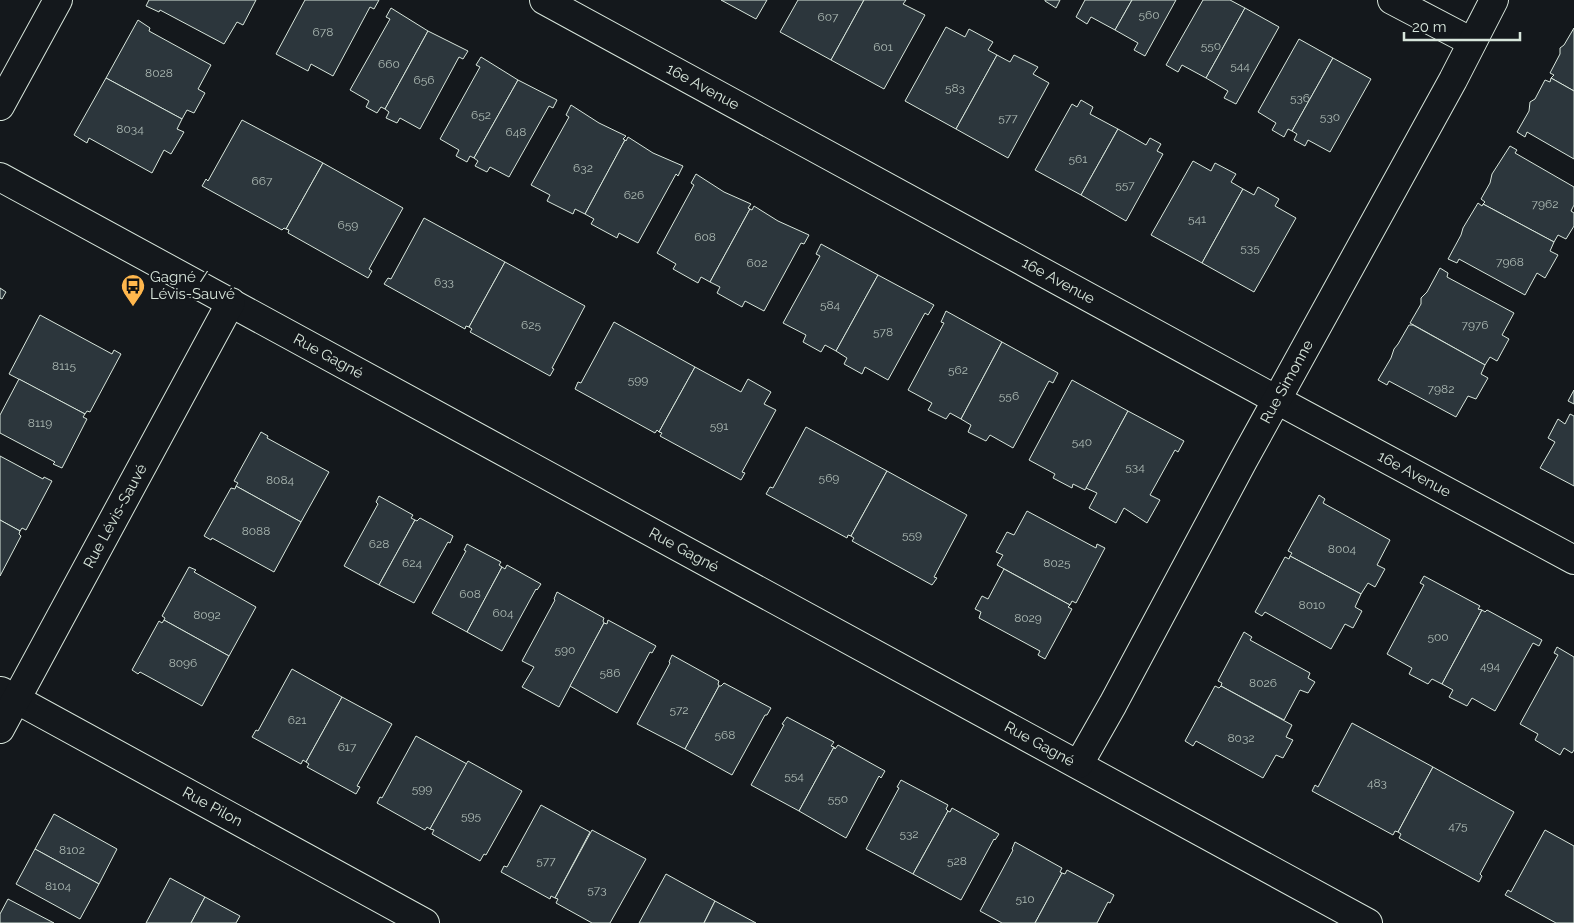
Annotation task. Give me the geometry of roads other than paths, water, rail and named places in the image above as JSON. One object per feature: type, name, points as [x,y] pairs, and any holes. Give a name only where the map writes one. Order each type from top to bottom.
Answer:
[{"type":"street","points":[[0,106],[58,0]]},
{"type":"street","name":"16e Avenue","points":[[544,0],[1574,560]]},
{"type":"street","points":[[1392,0],[1472,42]]},
{"type":"street","name":"Rue Simonne","points":[[1079,764],[1494,0]]},
{"type":"street","name":"Rue Gagné","points":[[0,176],[1079,764],[1354,920]]},
{"type":"street","name":"Rue Lévis-Sauvé","points":[[0,729],[8,695],[231,302]]},
{"type":"street","name":"Rue Pilon","points":[[8,695],[425,923]]},
{"type":"place","name":"Gagné / Lévis-Sauvé","points":[[133,307]]}]
